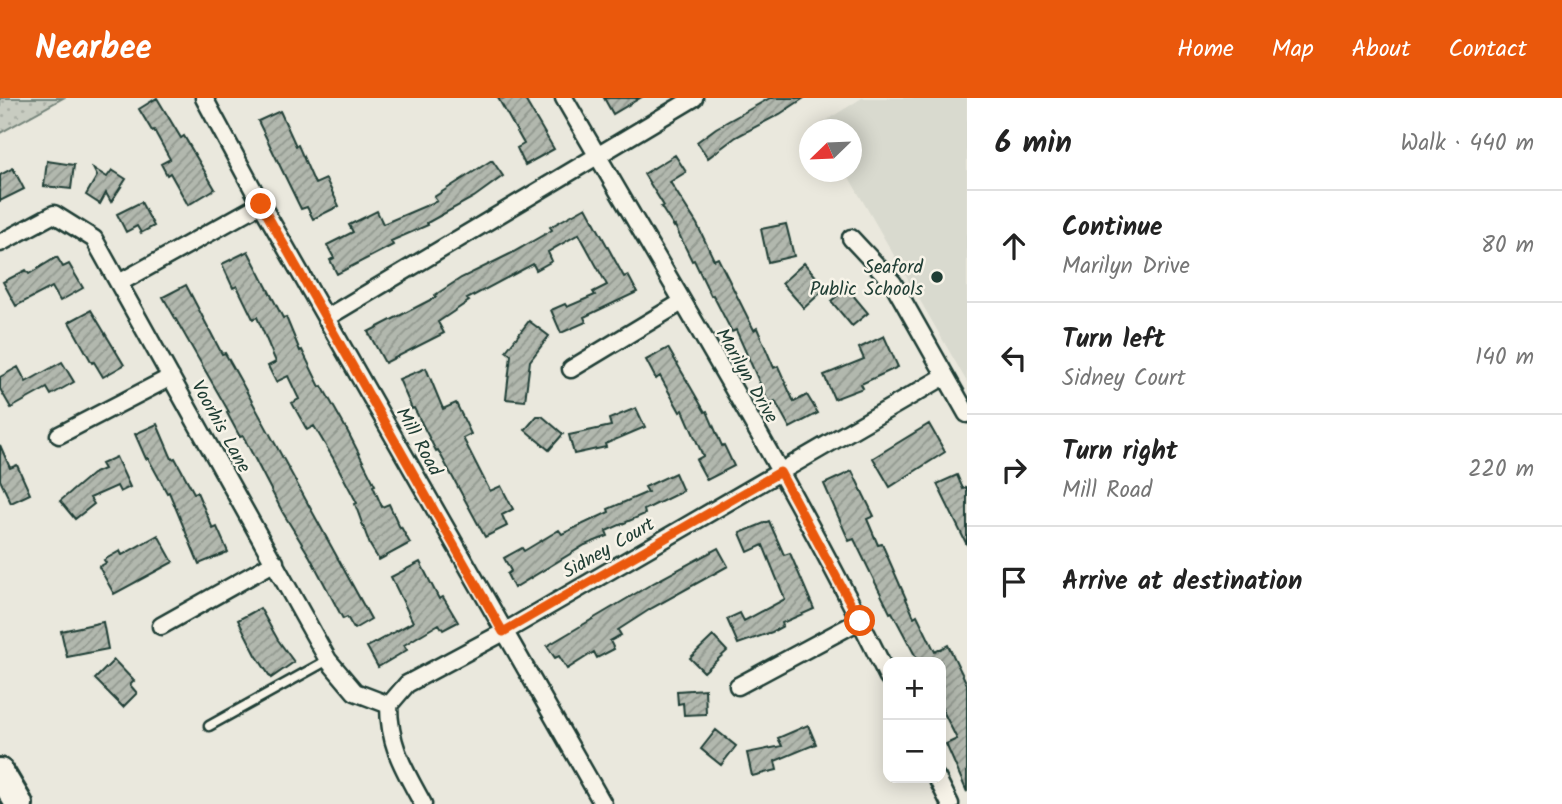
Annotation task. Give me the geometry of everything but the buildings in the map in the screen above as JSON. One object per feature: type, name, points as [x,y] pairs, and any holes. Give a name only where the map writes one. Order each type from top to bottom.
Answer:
[{"type":"main road","points":[[0,772],[12,802]]},
{"type":"street","name":"Mill Road","points":[[204,98],[261,204],[603,804]]},
{"type":"street","name":"Marilyn Drive","points":[[564,98],[780,472],[883,667]]},
{"type":"street","points":[[326,318],[694,98]]},
{"type":"street","points":[[119,283],[261,204]]},
{"type":"street","name":"Voorhis Lane","points":[[0,243],[54,214],[94,239],[328,660],[355,692],[389,705]]},
{"type":"street","points":[[851,238],[893,283],[967,414]]},
{"type":"street","points":[[571,369],[682,302]]},
{"type":"street","name":"Sidney Court","points":[[389,705],[407,684],[503,632],[946,376]]},
{"type":"street","points":[[59,435],[171,377]]},
{"type":"street","points":[[161,626],[275,562]]},
{"type":"street","points":[[738,686],[860,621]]},
{"type":"street","points":[[389,705],[389,727],[398,758],[423,804]]},
{"type":"street","points":[[940,783],[950,804]]},
{"type":"lane","points":[[209,726],[328,660]]},
{"type":"shaded area","points":[[0,98],[63,98],[0,133]]},
{"type":"shaded area","name":"Seaford Public Schools","points":[[862,98],[967,98],[967,382],[852,182],[862,182],[862,119],[829,119]]},
{"type":"place","name":"Seaford Public Schools","points":[[937,277]]},
{"type":"route","points":[[261,204],[503,632],[780,472],[860,621]]}]
